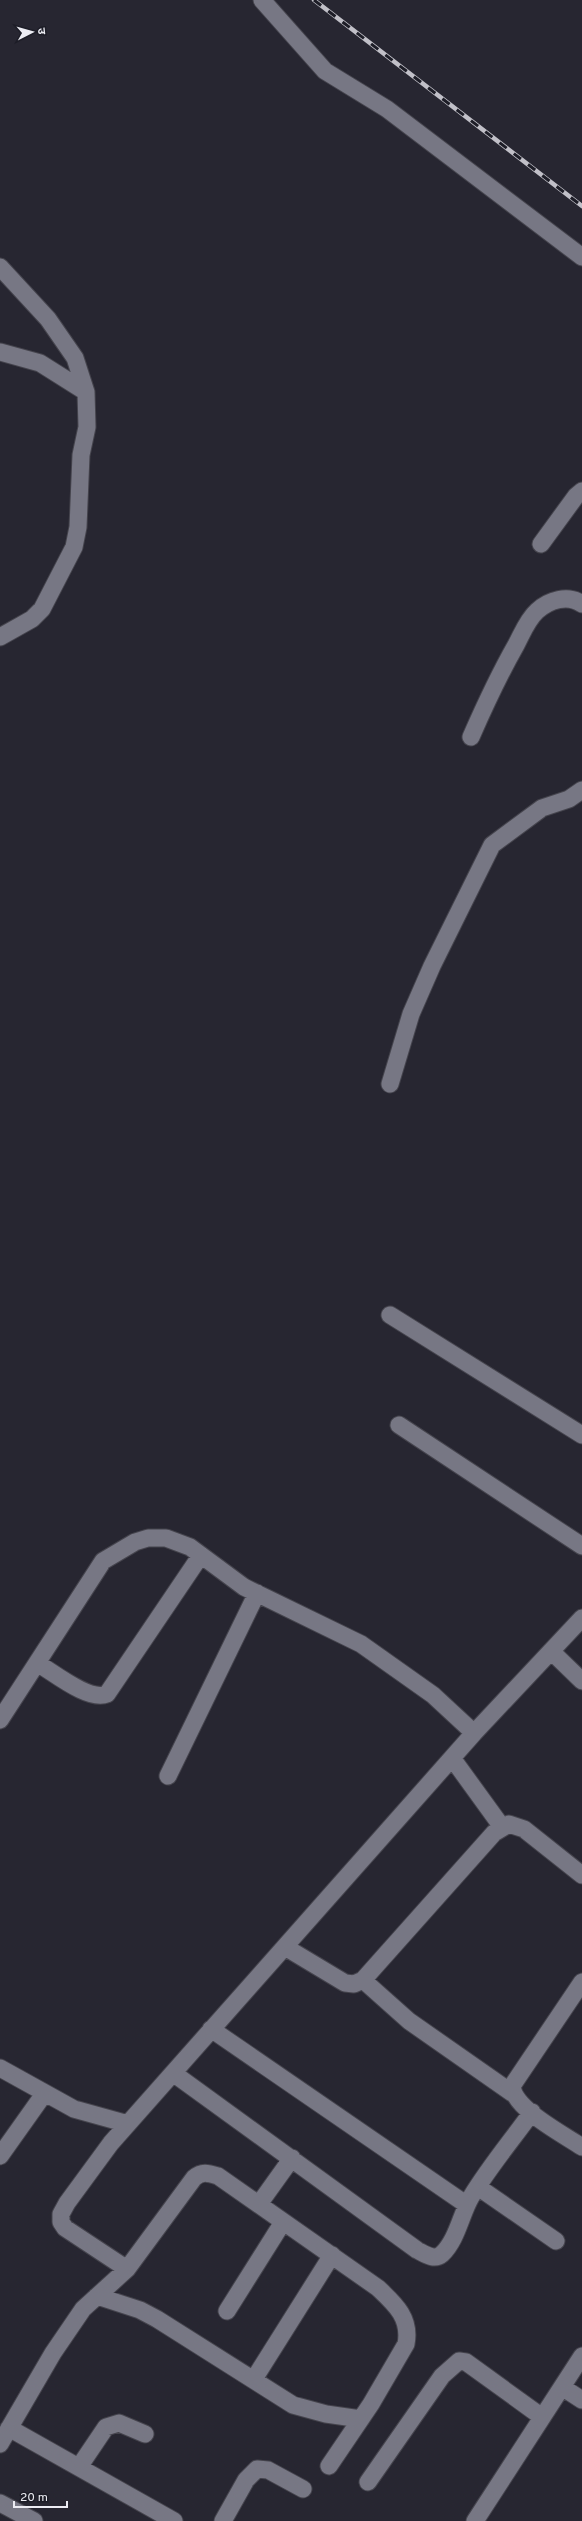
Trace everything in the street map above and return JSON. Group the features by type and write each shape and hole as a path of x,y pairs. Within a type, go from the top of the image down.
{"street":[{"path":"262,0 325,71 387,109 582,257"},
{"path":"0,267 38,308 65,342 75,358 86,392 87,427 81,455 78,527 74,547 42,609 32,619 0,637"},
{"path":"0,352 40,363 86,392"},
{"path":"541,544 576,496 582,491"},
{"path":"471,737 495,681 529,621 538,611 561,599 570,598 582,604"},
{"path":"390,1084 411,1014 432,966 492,845 542,808 568,799 582,790"},
{"path":"390,1315 582,1435"},
{"path":"399,1425 582,1546"},
{"path":"0,1720 94,1573 108,1558 135,1542 148,1538 174,1539 201,1555 244,1587 361,1644 433,1695 474,1733"},
{"path":"37,1662 79,1689 94,1695 102,1696 107,1694 129,1665 201,1555"},
{"path":"168,1776 257,1593"},
{"path":"127,2269 71,2233 61,2222 61,2214 67,2203 128,2124 211,2029 474,1733 582,1618"},
{"path":"551,1651 582,1681"},
{"path":"452,1758 502,1827"},
{"path":"285,1947 345,1982 354,1984 363,1980 502,1827 509,1824 524,1829 582,1875"},
{"path":"363,1980 409,2021 512,2093 517,2100 532,2112 582,2147"},
{"path":"512,2093 512,2086 516,2077 582,1982"},
{"path":"211,2029 467,2205"},
{"path":"0,2068 44,2094 74,2109 128,2124"},
{"path":"173,2073 427,2256 435,2257 442,2254 450,2242 467,2205 478,2187 532,2112"},
{"path":"0,2156 44,2094"},
{"path":"259,2204 292,2158"},
{"path":"0,2444 54,2353 83,2309 127,2269 194,2178 200,2173 218,2176 378,2288 400,2308 408,2333 406,2344 361,2419 329,2466"},
{"path":"478,2187 556,2241"},
{"path":"227,2310 283,2222"},
{"path":"254,2379 332,2256"},
{"path":"97,2296 140,2310 157,2319 293,2405 306,2410 361,2419"},
{"path":"475,2521 582,2356"},
{"path":"368,2482 442,2376 459,2361 466,2362 542,2417"},
{"path":"562,2387 582,2400"},
{"path":"79,2467 106,2427 119,2423 145,2434"},
{"path":"9,2428 174,2521"},
{"path":"223,2521 246,2480 257,2469 268,2470 303,2489"},
{"path":"0,2503 34,2521"}],"railway":[{"path":"314,0 582,206"}]}
